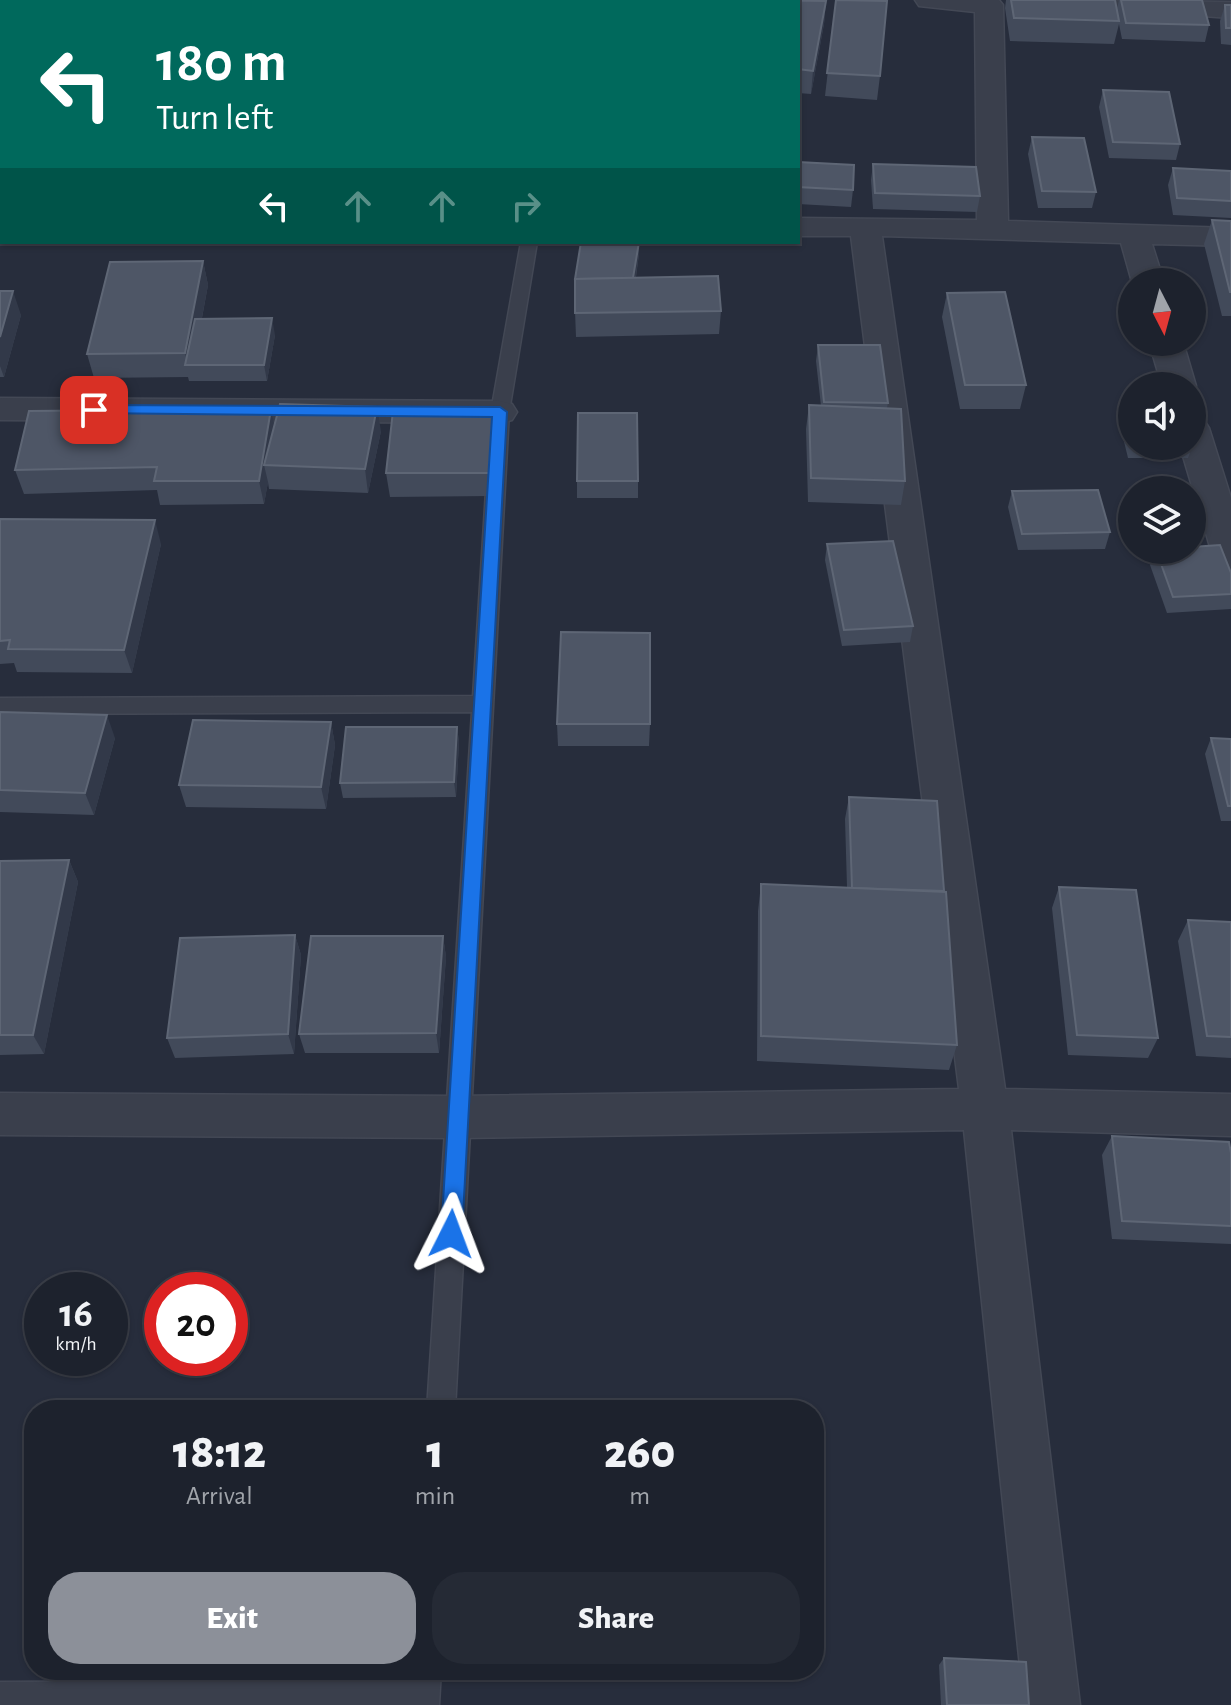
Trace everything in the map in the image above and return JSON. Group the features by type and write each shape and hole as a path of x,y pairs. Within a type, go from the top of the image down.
{"street":[{"path":"929,0 989,3 993,230"},
{"path":"1086,0 1231,10"},
{"path":"865,226 985,1109 1052,1705"},
{"path":"800,227 865,226 1231,237"},
{"path":"1134,235 1144,268"},
{"path":"0,409 500,412"},
{"path":"1202,460 1231,557"},
{"path":"0,1114 458,1117 985,1109 1231,1115"}],"lane":[{"path":"442,1400 500,412 529,244"},
{"path":"0,706 482,704"},
{"path":"0,1697 425,1690"}],"building":[{"path":"836,0 887,1 880,76 827,73"},
{"path":"1011,0 1115,0 1119,21 1014,18"},
{"path":"1121,0 1202,0 1209,25 1126,23"},
{"path":"800,1 826,1 813,71 800,69"},
{"path":"1225,5 1231,5 1231,28 1226,28"},
{"path":"1103,90 1169,92 1180,144 1113,142"},
{"path":"1032,137 1084,138 1096,192 1042,191"},
{"path":"800,162 854,165 853,190 800,187"},
{"path":"873,164 976,167 980,196 875,193"},
{"path":"1173,168 1231,171 1231,201 1177,198"},
{"path":"1212,220 1231,221 1231,292 1230,292"},
{"path":"581,244 639,244 633,278 575,279"},
{"path":"203,261 185,353 87,354 110,262"},
{"path":"718,276 721,311 575,313 575,279"},
{"path":"0,291 13,291 0,337"},
{"path":"1005,292 1026,385 965,385 947,293"},
{"path":"272,318 264,365 185,365 195,319"},
{"path":"818,345 880,345 888,403 824,402"},
{"path":"280,404 377,407 365,469 264,465"},
{"path":"809,405 901,409 905,481 811,478"},
{"path":"271,409 259,481 154,481 157,467 15,470 29,411"},
{"path":"493,410 489,473 386,473 393,411"},
{"path":"578,413 637,413 638,481 577,481"},
{"path":"1098,490 1110,532 1022,534 1012,491"},
{"path":"0,519 155,520 124,650 8,649 10,640 0,641"},
{"path":"893,541 913,626 844,630 827,544"},
{"path":"1220,545 1231,573 1231,594 1173,597 1161,564 1206,564 1206,546"},
{"path":"561,632 650,633 650,724 557,724"},
{"path":"0,712 107,715 85,793 0,790"},
{"path":"193,720 331,722 321,787 179,785"},
{"path":"346,727 457,727 454,782 340,783"},
{"path":"1211,738 1231,739 1231,806 1228,806"},
{"path":"849,797 937,801 944,891 852,888"},
{"path":"69,860 33,1035 0,1035 0,861"},
{"path":"761,884 946,892 957,1045 761,1036"},
{"path":"1059,887 1136,890 1158,1038 1077,1035"},
{"path":"1188,920 1231,922 1231,1037 1207,1036"},
{"path":"295,935 288,1034 167,1038 180,938"},
{"path":"311,936 443,936 436,1033 299,1034"},
{"path":"1112,1136 1229,1142 1231,1226 1122,1221"},
{"path":"944,1658 1026,1662 1029,1705 947,1705"}],"route":[{"path":"94,410 500,412 451,1234"}]}
